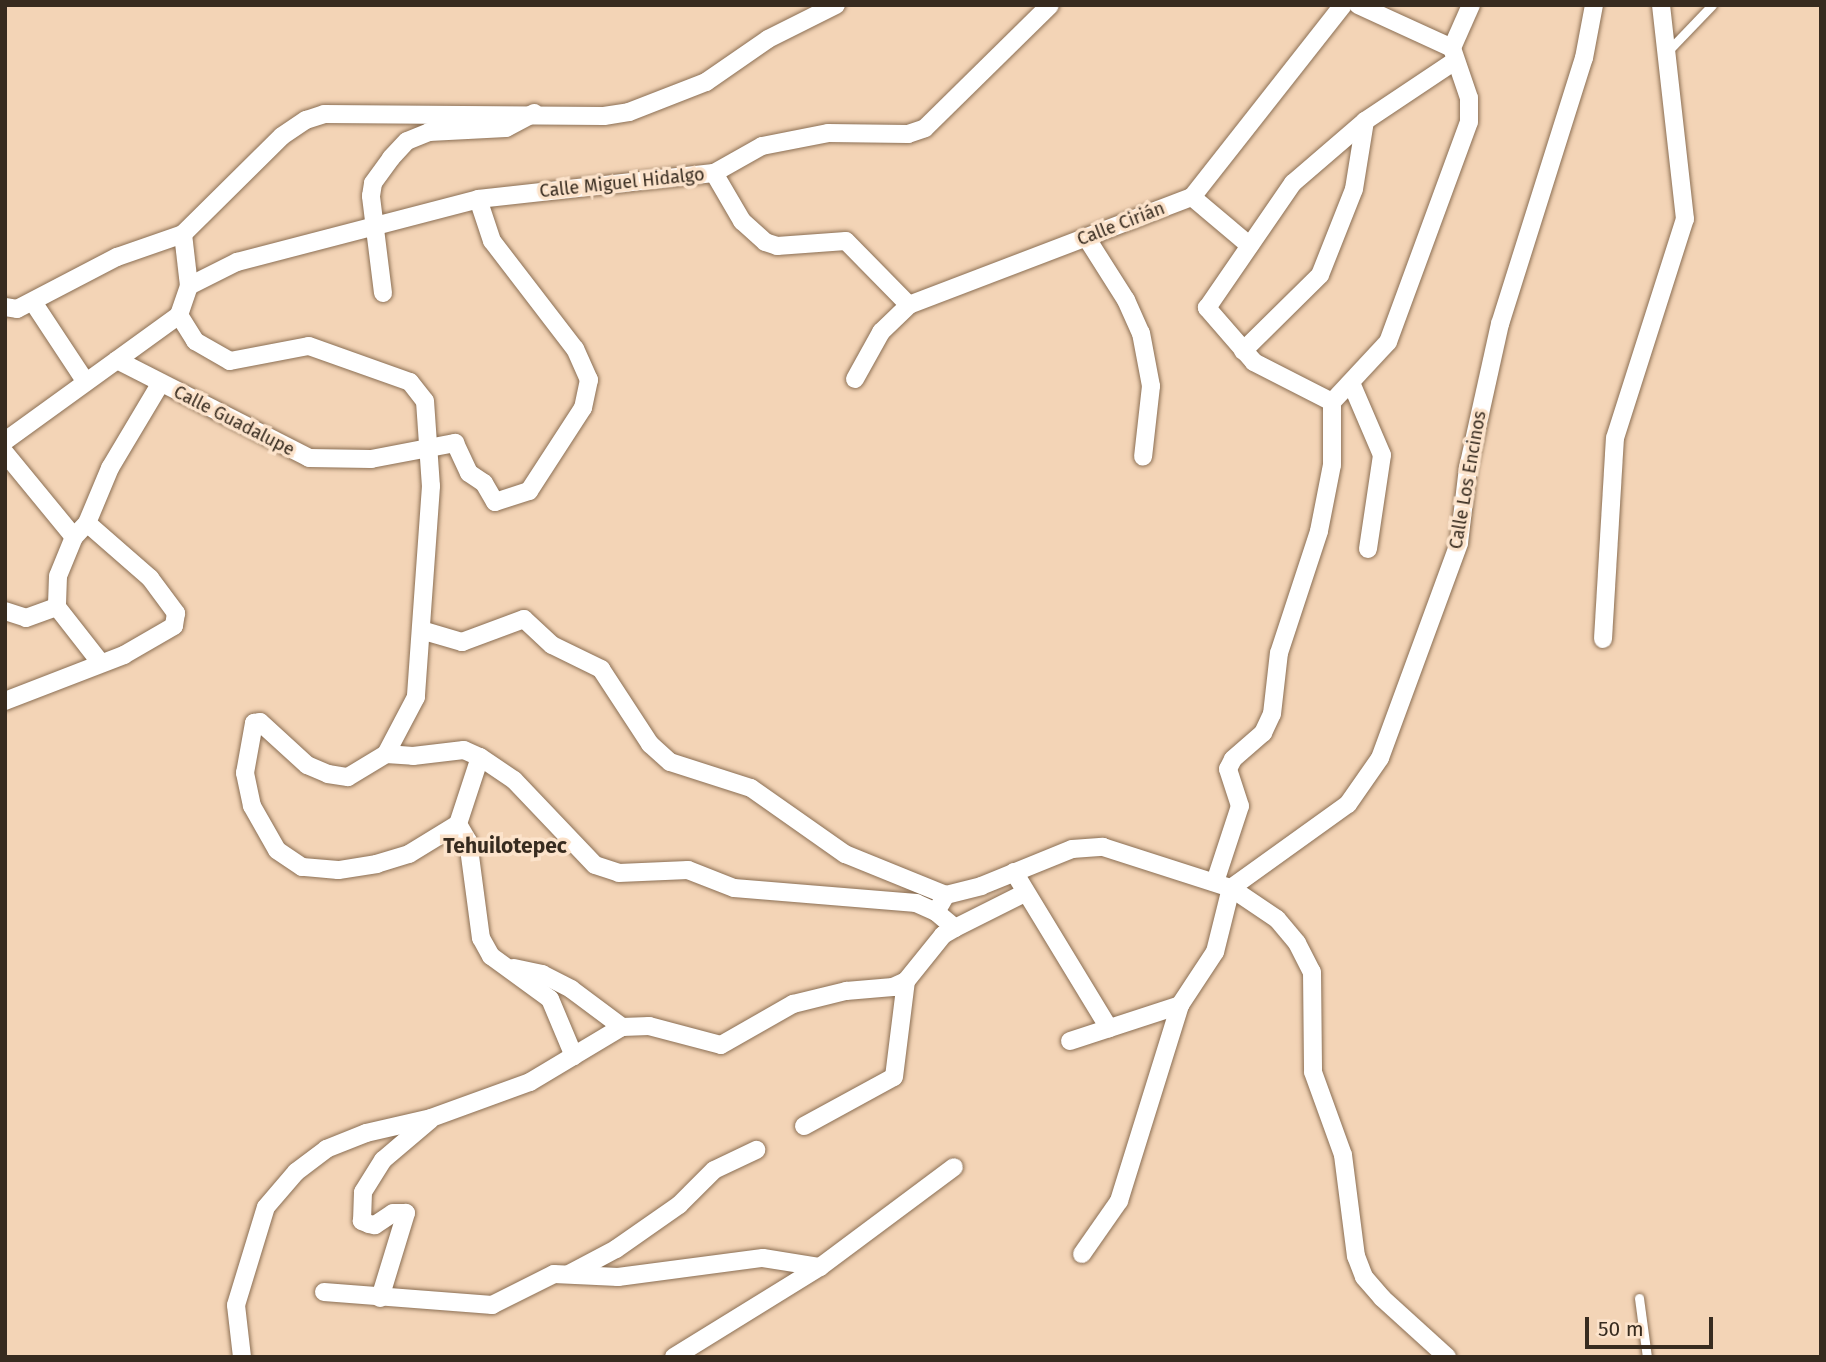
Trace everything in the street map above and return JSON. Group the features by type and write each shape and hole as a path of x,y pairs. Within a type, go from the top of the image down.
{"street":[{"path":"5,307 17,309 117,257 183,234 282,136 306,120 324,114 534,113 604,116 678,96 706,82 768,39 836,5"},
{"name":"Calle Miguel Hidalgo","path":"190,286 237,262 478,199 715,173 762,146 828,133 908,134 925,128 1050,5"},
{"path":"1249,244 1192,197 1343,5"},
{"path":"1082,1254 1119,1202 1180,1005 1215,952 1223,885 1240,806 1228,769 1233,759 1263,733 1272,714 1279,653 1319,531 1332,465 1332,402 1352,385 1388,342 1469,122 1469,98 1454,54 1358,5"},
{"path":"1332,402 1269,372 1243,351 1207,308 1293,183 1364,121 1454,54 1471,5"},
{"name":"Calle Los Encinos","path":"1223,885 1348,804 1380,758 1459,543 1468,468 1500,324 1584,58 1594,5"},
{"path":"1603,639 1615,438 1685,219 1661,5"},
{"path":"383,293 374,227 373,183 407,141 429,132 506,128 534,113"},
{"path":"1243,351 1320,275 1354,189 1364,121"},
{"path":"715,173 742,221 765,242 777,246 846,241 909,305"},
{"name":"Calle Cirián","path":"855,379 881,332 909,305 1192,197"},
{"name":"Calle Guadalupe","path":"117,360 309,458 372,460 459,445 469,473 484,483 495,502 529,491 583,408 589,380 575,349 492,241 478,199"},
{"path":"5,441 85,380 178,315 190,286 183,234"},
{"path":"1086,237 1126,300 1141,333 1151,386 1143,457"},
{"path":"33,302 85,380"},
{"path":"178,315 195,341 230,361 309,346 410,382 425,401 431,451 416,696 386,754 348,777 328,774 289,752 257,721 245,773 252,806 277,850 302,867 338,870 377,864 410,854 457,824 480,757"},
{"path":"100,662 57,607 58,576 74,537 87,523 110,468 160,384"},
{"path":"1352,385 1382,455 1368,549"},
{"path":"5,453 74,537"},
{"path":"5,701 100,662 124,655 174,626 176,614 150,578 87,523"},
{"path":"5,611 26,618 57,607"},
{"path":"421,630 462,642 524,619 552,645 601,669 650,744 670,762 751,788 845,854 946,895 1072,849 1103,847 1180,875 1223,885 1277,919 1312,972 1313,1072 1343,1155 1356,1256 1364,1277 1447,1357"},
{"path":"386,754 413,756 464,750 480,757 514,780 595,865 619,873 688,870 734,888 916,903 936,912 956,928"},
{"path":"457,824 468,841 481,938 492,956 550,999 575,1056"},
{"path":"1014,872 1109,1028"},
{"path":"804,1126 894,1077 906,981 943,935 1025,893"},
{"path":"936,912 946,895"},
{"path":"507,966 542,974 571,989 622,1027"},
{"path":"242,1357 236,1305 267,1207 296,1172 326,1149 366,1133 431,1118 530,1082 622,1027 649,1026 721,1045 793,1004 906,981"},
{"path":"1070,1041 1180,1005"},
{"path":"380,1298 406,1213 393,1213 375,1225 362,1221 363,1192 383,1160 431,1118"},
{"path":"569,1274 616,1249 678,1205 714,1170 756,1150"},
{"path":"674,1357 820,1267 954,1167"},
{"path":"324,1292 492,1305 540,1278 569,1274 655,1274 763,1258 820,1267"}],"lane":[{"path":"1665,54 1712,5"},
{"path":"1639,1298 1647,1357"}],"district":[{"name":"Tehuilotepec","path":"505,846"}]}
